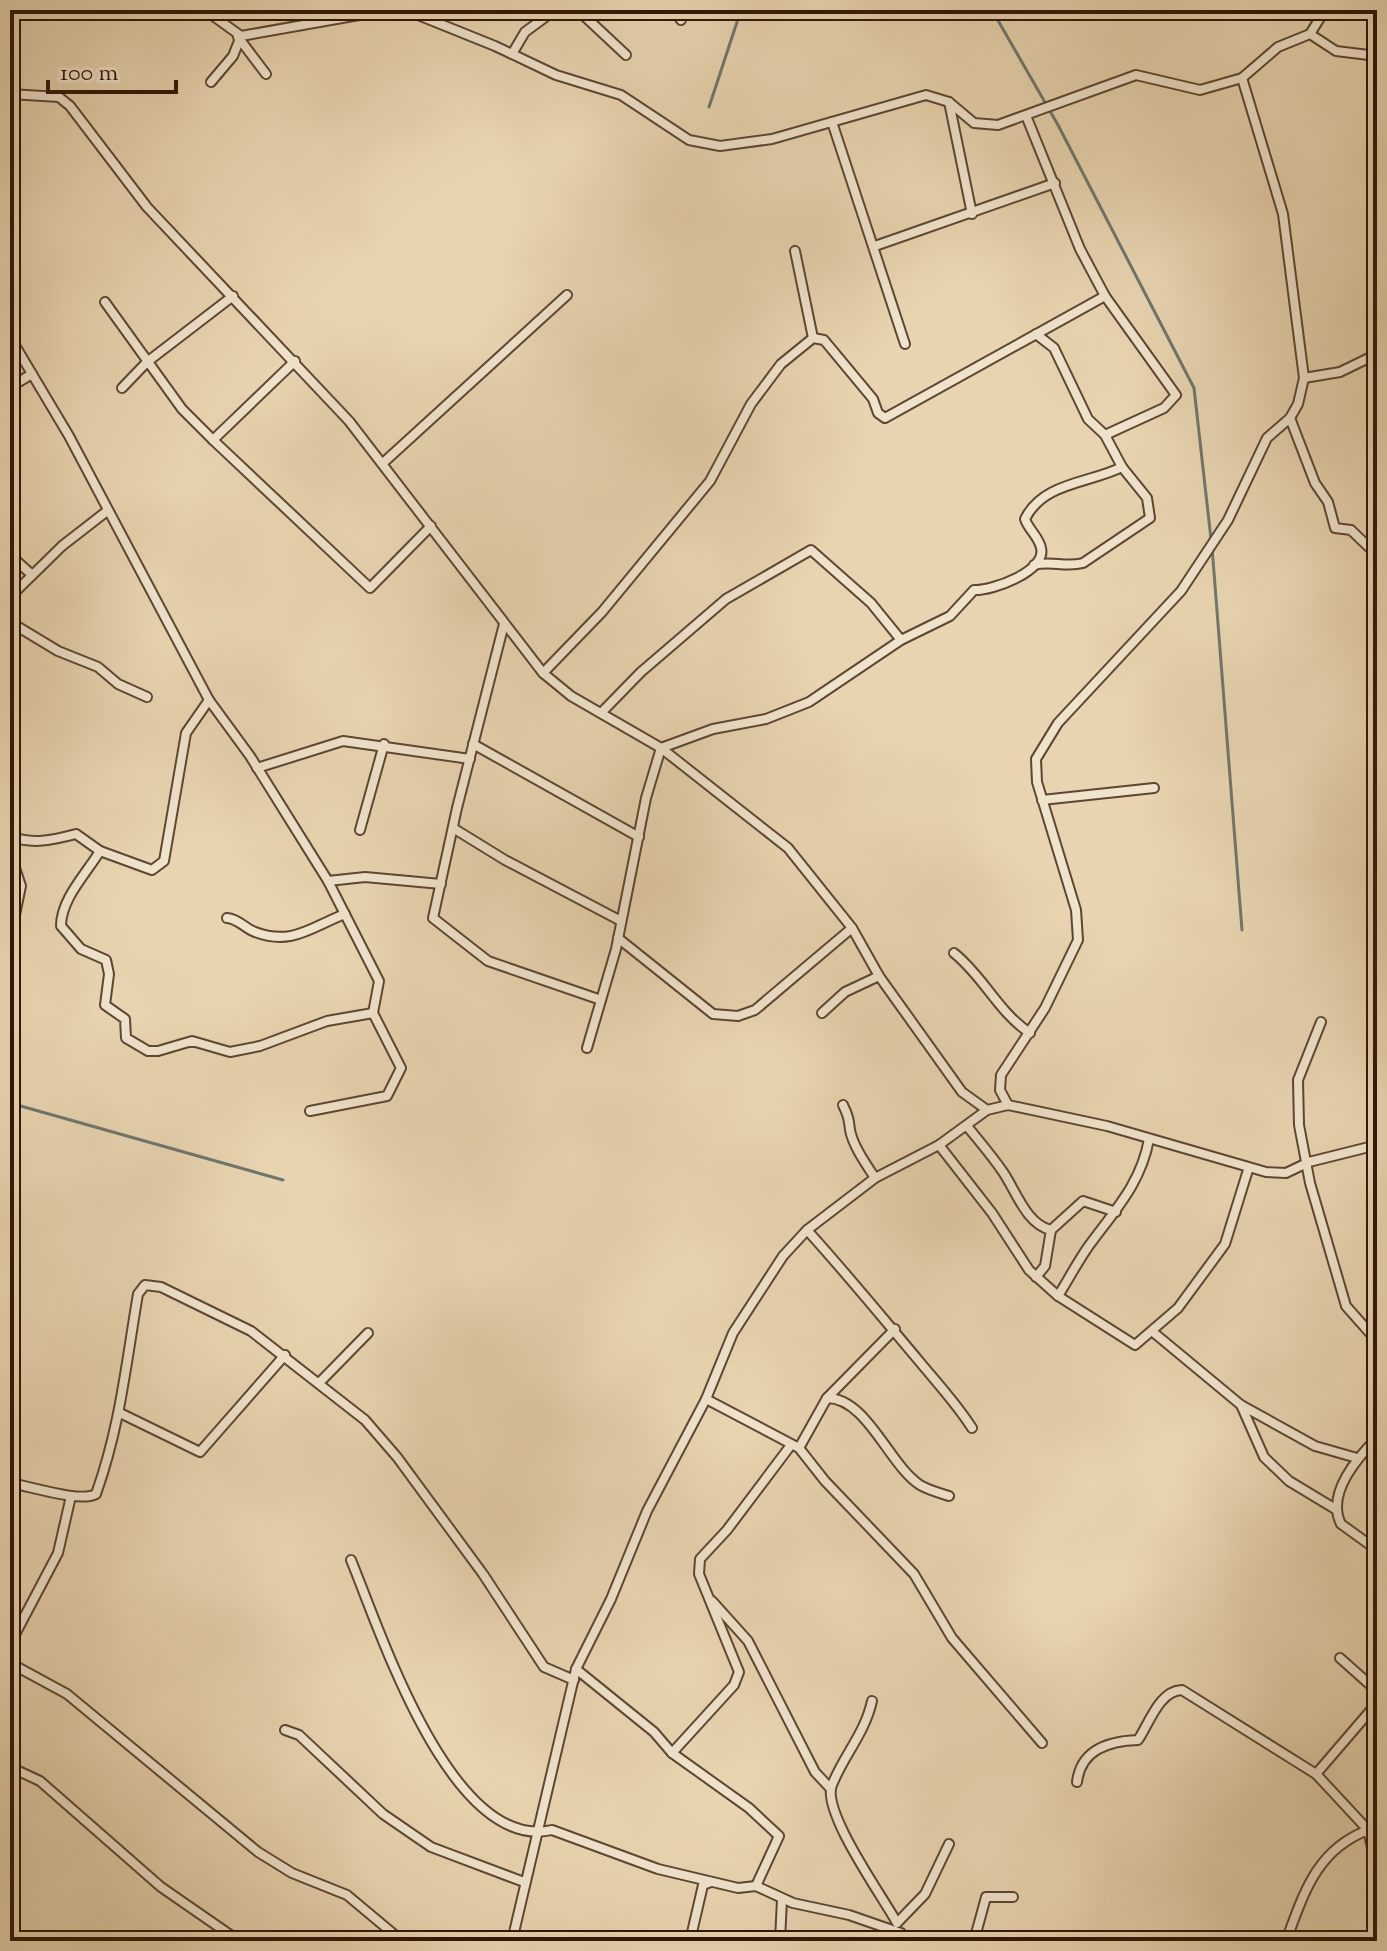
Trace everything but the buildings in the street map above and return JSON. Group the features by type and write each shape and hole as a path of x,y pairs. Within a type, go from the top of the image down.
{"street":[{"path":"10,20 24,10"},
{"path":"205,10 238,38 266,74"},
{"path":"512,54 525,32 555,10"},
{"path":"578,10 626,55"},
{"path":"674,10 681,20"},
{"path":"238,38 352,13 413,13 556,75 621,95 643,106 682,136 702,144 720,146 772,139 926,95 949,102 974,123 984,126 1027,118 1054,104 1136,75 1200,90 1242,78 1278,47 1310,34 1325,10"},
{"path":"1310,34 1336,51 1377,56"},
{"path":"211,82 233,56 238,38"},
{"path":"1008,1105 1000,1090 1001,1075 1030,1033 1078,940 1076,910 1042,800 1036,759 1047,735 1181,591 1228,520 1267,438 1290,418 1304,378 1283,214 1242,78"},
{"path":"10,94 59,97 70,106 147,207 295,361 383,463 543,673 571,696 661,748 788,848 852,928 879,976 962,1092 987,1110"},
{"path":"949,102 972,214"},
{"path":"1027,118 1080,249 1105,296 1144,345 1176,395 1164,408 1105,435"},
{"path":"832,122 905,344"},
{"path":"875,246 1055,183"},
{"path":"795,251 813,338"},
{"path":"383,463 567,295"},
{"path":"122,388 147,362 233,296"},
{"path":"543,673 602,612 710,481 751,404 781,364 813,338 819,338 830,346 873,399 878,413 885,418 1105,296"},
{"path":"105,302 182,409 370,588 431,526"},
{"path":"1031,566 1046,561 1070,567 1083,563 1150,518 1147,498 1122,467 1105,435 1088,419 1054,348 1036,334"},
{"path":"10,337 209,700 257,768 328,881 379,981 373,1013 401,1068 387,1096 310,1111"},
{"path":"1304,378 1340,372 1377,354"},
{"path":"213,440 295,361"},
{"path":"10,387 32,374"},
{"path":"1290,418 1315,483 1328,502 1335,528 1351,530 1377,555"},
{"path":"661,748 713,729 766,719 809,702 901,640 950,616 974,590 997,587 1020,577 1042,548 1025,519 1033,506 1082,478 1104,477 1122,467"},
{"path":"10,597 31,574 107,511"},
{"path":"601,713 641,672 726,599 811,550 871,603 901,640"},
{"path":"10,555 31,574"},
{"path":"10,622 58,651 98,667 118,684 147,697"},
{"path":"504,624 433,918 488,961 601,1000"},
{"path":"10,836 23,841 38,841 76,834 100,851 152,870 164,861 186,733 209,700"},
{"path":"257,768 343,741 384,744 470,759"},
{"path":"360,830 384,744"},
{"path":"473,744 639,837"},
{"path":"587,1048 618,938 661,748"},
{"path":"1042,800 1154,788"},
{"path":"453,828 505,860 621,921"},
{"path":"100,851 61,912 61,926 81,949 106,960 109,974 105,1005 125,1019 126,1038 138,1048 158,1051 192,1041 230,1052 260,1046 327,1021 373,1013"},
{"path":"10,853 21,886 15,915"},
{"path":"328,881 365,877 441,884"},
{"path":"227,918 236,919 256,932 290,939 345,914"},
{"path":"618,938 713,1014 724,1017 755,1010 852,928"},
{"path":"954,953 984,980 1012,1021 1030,1033"},
{"path":"822,1013 845,992 879,976"},
{"path":"1321,1022 1298,1080 1299,1125 1309,1162 1310,1183 1346,1306 1377,1341"},
{"path":"843,1105 857,1145 875,1178"},
{"path":"512,1941 576,1669 611,1599 647,1511 706,1399 733,1333 783,1256 807,1230 875,1178 939,1145 987,1110 1008,1105 1149,1139 1248,1170 1286,1173 1309,1162 1377,1145"},
{"path":"967,1126 1003,1172 1023,1207 1043,1228 1051,1230"},
{"path":"1058,1296 1144,1166 1149,1139"},
{"path":"939,1145 1036,1277 1058,1296 1135,1345 1153,1332 1197,1287 1225,1244 1248,1170"},
{"path":"1036,1277 1045,1266 1051,1230 1083,1201 1116,1212"},
{"path":"807,1230 895,1329 918,1361 954,1400 972,1428"},
{"path":"10,1483 71,1496 90,1498 96,1494 113,1449 138,1294 145,1285 161,1287 251,1331 365,1420 397,1457 483,1574 544,1667 574,1680"},
{"path":"672,1753 739,1677 735,1657 699,1574 700,1559 795,1446 827,1398 895,1329"},
{"path":"1153,1332 1241,1405 1315,1446 1357,1458"},
{"path":"319,1383 368,1333"},
{"path":"120,1413 200,1452 285,1355"},
{"path":"827,1398 845,1402 920,1485 949,1496"},
{"path":"706,1399 795,1446 914,1574 952,1638 1042,1743"},
{"path":"1241,1405 1264,1457 1289,1481 1337,1510"},
{"path":"1377,1438 1350,1467 1337,1510 1341,1524 1377,1550"},
{"path":"10,1644 58,1553 71,1496"},
{"path":"351,1560 406,1696 447,1769 507,1826 535,1834 552,1830 658,1869 738,1888 756,1886 782,1899 849,1915 904,1937 917,1937"},
{"path":"709,1599 734,1621 748,1641 815,1772 830,1788 833,1806 849,1841 904,1937"},
{"path":"1340,1658 1377,1691"},
{"path":"10,1663 67,1694 258,1852 292,1873 347,1895 402,1941"},
{"path":"576,1669 654,1732 672,1753 749,1808 779,1836 756,1886"},
{"path":"1077,1782 1079,1766 1087,1754 1116,1742 1138,1740 1162,1698 1171,1690 1182,1690 1316,1774 1368,1830 1377,1870"},
{"path":"830,1788 868,1721 872,1701"},
{"path":"1316,1774 1377,1703"},
{"path":"285,1730 299,1735 383,1814 431,1847 524,1882"},
{"path":"10,1767 40,1781 161,1887 239,1941"},
{"path":"1286,1941 1322,1859 1342,1843 1368,1830 1377,1818"},
{"path":"897,1923 925,1894 949,1844"},
{"path":"690,1941 703,1885 711,1881"},
{"path":"974,1941 986,1897 1013,1897"},
{"path":"780,1941 782,1899"}],"waterway":[{"path":"709,107 741,10"},
{"path":"992,10 1058,125 1194,388 1211,539"},
{"path":"1212,547 1242,930"},
{"path":"10,1103 283,1180"}]}
